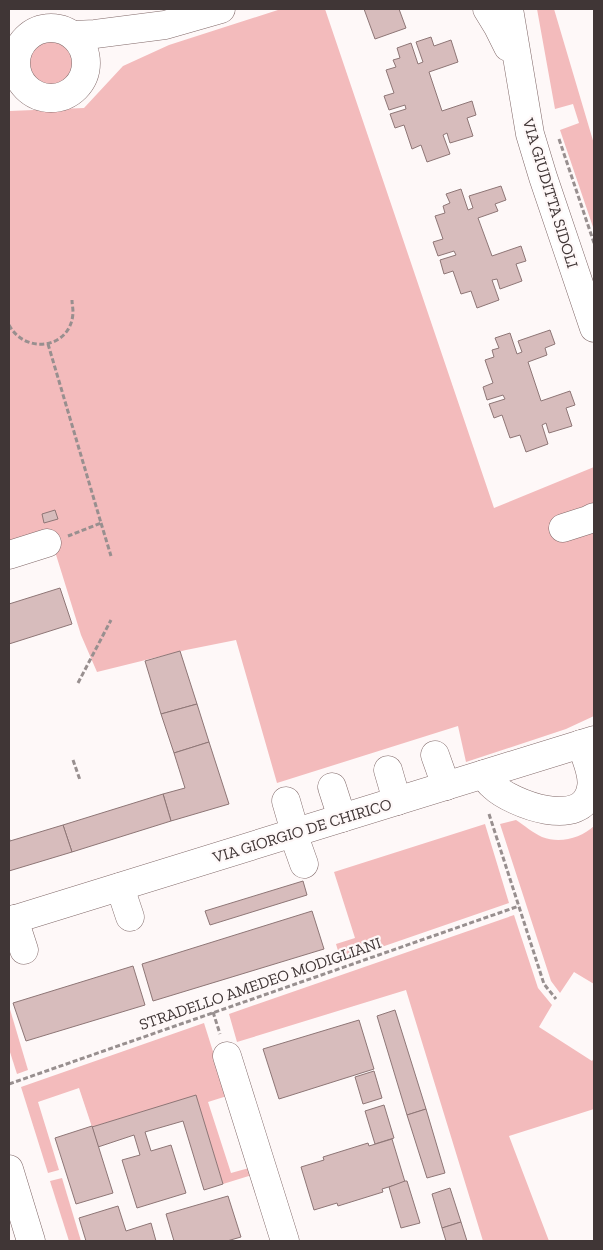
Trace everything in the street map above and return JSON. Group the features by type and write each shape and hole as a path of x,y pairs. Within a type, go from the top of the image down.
{"street":[{"path":"86,68 108,51 165,25 221,9"},
{"name":"VIA GIUDITTA SIDOLI","path":"487,9 513,58 522,86"},
{"name":"VIA GIUDITTA SIDOLI","path":"509,9 530,134 594,328"},
{"path":"36,95 21,82 11,55 32,32 55,24 95,34 165,25"},
{"path":"9,95 36,95 46,98 57,98 68,94 83,79 86,68 84,50 79,42 55,24"},
{"path":"9,555 47,543"},
{"path":"484,774 496,789 522,803 551,812 572,809 586,800 591,789 588,742"},
{"name":"VIA GIORGIO DE CHIRICO","path":"11,920 588,742"},
{"path":"435,755 446,786"},
{"path":"388,770 397,801"},
{"path":"332,787 342,818"},
{"path":"286,801 304,864"},
{"path":"120,886 130,918"},
{"path":"11,920 24,950"},
{"path":"227,1056 285,1241"},
{"path":"9,1169 31,1241"}],"path":[{"path":"558,136 594,243"},
{"path":"9,325 17,336 26,342 37,345 48,344 58,340 72,322 74,312 72,300"},
{"path":"48,344 111,556"},
{"path":"47,543 101,523"},
{"path":"78,683 111,620"},
{"path":"73,760 80,780"},
{"path":"487,806 544,984 556,999"},
{"name":"STRADELLO AMEDEO MODIGLIANI","path":"9,1084 519,906"}],"shaded area":[{"path":"281,9 325,9 494,508 594,467 594,716 566,729 466,762 458,726 277,783 236,640 97,672 81,635 48,529 9,542 9,111 84,108 123,66 169,45"},
{"path":"537,9 554,9 594,144 594,230 560,130 579,123 573,104 555,109"},
{"path":"50,36 60,38 68,44 74,52 76,62 74,72 68,80 60,86 50,88 40,86 32,80 26,72 24,62 26,52 32,44 40,38"},
{"path":"516,820 542,837 556,840 577,837 594,826 594,984 574,972 560,993 551,981 500,824"},
{"path":"485,824 509,903 341,961 336,944 355,938 334,872"},
{"path":"514,915 538,988 552,1005 539,1027 592,1061 594,1058 594,1109 509,1136 549,1241 483,1241 406,990 237,1042 229,1014"},
{"path":"9,1006 28,1070 17,1074 9,1049"},
{"path":"204,1023 227,1096 208,1102 231,1173 249,1168 252,1175 223,1184 196,1096 92,1127 79,1088 38,1102 59,1170 48,1173 21,1087"},
{"path":"62,1178 81,1241 69,1241 50,1181"}],"building":[{"path":"364,9 399,9 406,28 375,39"},
{"path":"431,37 434,46 451,40 458,62 429,72 442,111 472,101 476,115 467,118 473,136 450,143 447,133 443,135 450,154 427,162 421,145 412,149 404,125 395,128 390,114 406,109 405,105 389,110 384,96 394,93 386,70 396,67 393,60 400,58 397,48 411,43 418,64 423,62 416,42"},
{"path":"501,186 506,200 495,204 498,211 478,218 492,256 521,246 526,261 516,264 522,281 500,289 497,279 492,280 499,300 477,308 471,291 461,294 453,271 444,274 440,260 456,255 454,251 438,256 433,242 443,239 435,216 445,213 443,206 450,203 446,194 461,189 468,210 473,208 469,196"},
{"path":"550,330 555,344 545,348 547,355 528,362 541,401 570,391 575,405 566,408 572,426 549,433 546,423 542,425 548,444 526,452 520,435 510,438 502,415 494,418 489,404 505,399 503,395 487,400 483,387 493,383 485,360 494,357 492,350 499,348 495,338 510,333 517,354 522,352 518,341"},
{"path":"55,510 58,519 44,523 42,514"},
{"path":"60,588 72,624 9,644 9,604"},
{"path":"180,651 197,704 161,714 145,661"},
{"path":"197,704 209,742 174,753 161,714"},
{"path":"209,742 229,804 171,821 163,794 185,788 174,753"},
{"path":"163,794 171,821 72,852 63,825"},
{"path":"63,825 72,852 9,871 9,836 10,841"},
{"path":"303,881 307,895 210,925 205,911"},
{"path":"312,911 324,949 153,1001 142,964"},
{"path":"133,966 145,1005 26,1041 13,1003"},
{"path":"395,1010 426,1109 407,1115 377,1016"},
{"path":"359,1020 374,1069 279,1099 263,1049"},
{"path":"374,1071 382,1098 363,1104 355,1077"},
{"path":"196,1095 223,1184 204,1190 183,1121 145,1132 151,1151 171,1145 186,1193 137,1208 122,1160 140,1155 134,1135 98,1147 92,1127"},
{"path":"384,1105 394,1138 375,1144 365,1111"},
{"path":"426,1109 445,1173 427,1178 407,1115"},
{"path":"92,1126 113,1193 76,1204 55,1138"},
{"path":"392,1139 405,1182 382,1189 383,1192 338,1206 337,1203 314,1210 301,1167 324,1160 323,1157 368,1143 369,1146"},
{"path":"407,1181 420,1223 401,1228 389,1187"},
{"path":"450,1188 461,1222 442,1228 432,1194"},
{"path":"228,1196 241,1237 227,1241 174,1241 166,1214"},
{"path":"118,1206 126,1231 151,1223 156,1241 86,1241 79,1218"},
{"path":"461,1222 467,1241 446,1241 442,1228"}]}
